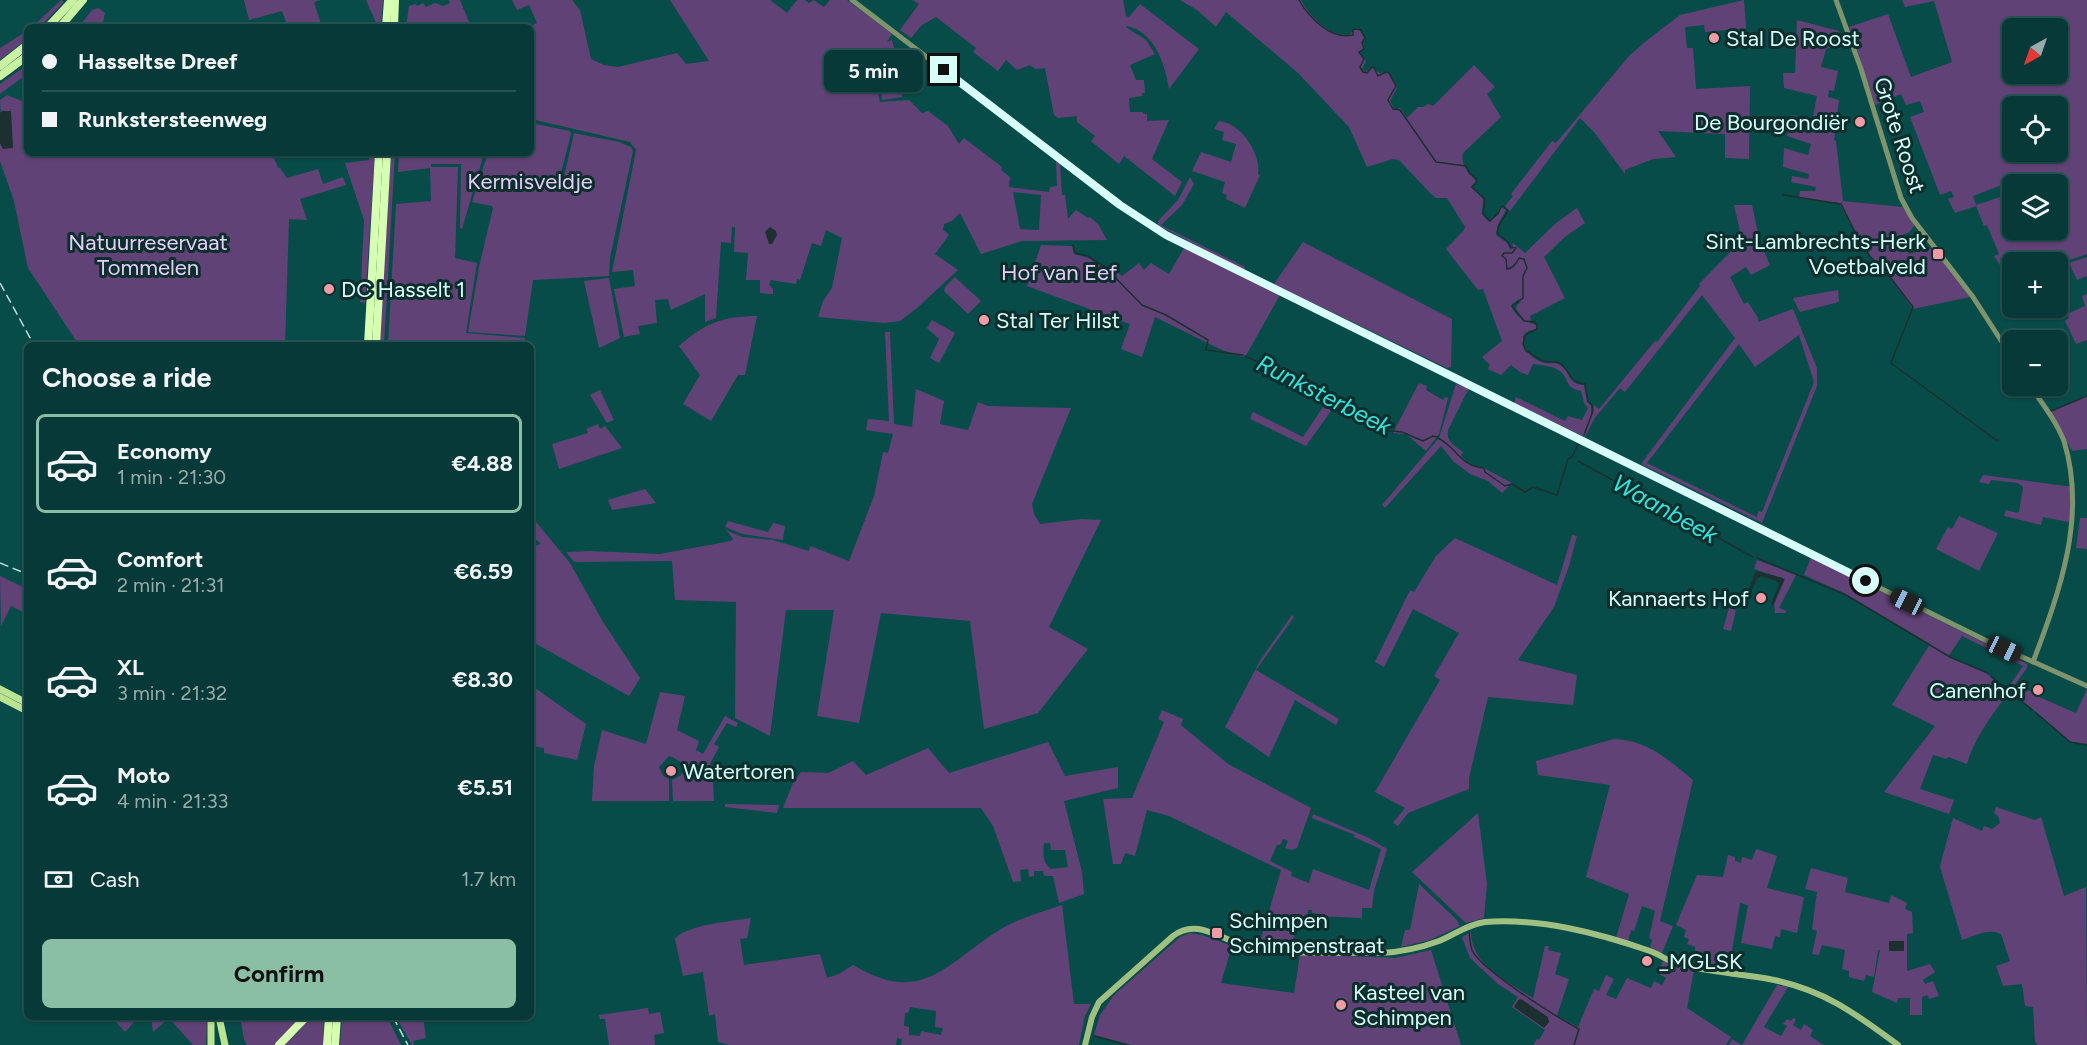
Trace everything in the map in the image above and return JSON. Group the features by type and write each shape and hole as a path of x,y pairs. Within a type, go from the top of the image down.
{"highway":[{"path":"51,24 73,0"},
{"path":"63,24 83,0"},
{"path":"386,24 388,0"},
{"path":"394,24 396,0"},
{"path":"0,66 24,47"},
{"path":"0,76 24,58"},
{"path":"368,342 379,156"},
{"path":"376,342 387,156"},
{"path":"279,1045 303,1020"},
{"path":"327,1045 328,1020"},
{"path":"335,1045 337,1020"}],"main road":[{"path":"0,689 24,701"},
{"path":"0,697 24,709"},
{"path":"1086,1045 1092,1017 1100,1002 1182,930 1200,928 1236,944 1256,948 1381,953 1397,952 1431,944 1477,923 1522,922 1547,924 1597,936 1652,952 1674,963 1801,987 1840,1004 1898,1045"},
{"path":"211,1020 211,1045"},
{"path":"220,1020 225,1045"}],"street":[{"path":"852,0 1120,205 1159,231 2033,662 2087,686"},
{"name":"Grote Roost","path":"1836,0 1861,69 1901,198 1912,218 1973,297 2002,342"},
{"path":"2033,662 2070,554 2078,500 2073,468 2063,438 2036,396"}],"green space":[{"path":"61,0 64,2 43,24 35,24"},
{"path":"244,0 321,0 314,2 321,24 287,24 282,11 249,20"},
{"path":"366,0 383,0 381,24 377,24"},
{"path":"449,0 460,0 470,24 406,24 409,6 423,3 426,7 435,3 443,6 450,3"},
{"path":"512,0 572,0 580,10 591,59 604,65 618,67 677,53 686,64 709,61 670,0 770,0 787,13 797,0 805,0 809,3 814,0 824,7 830,0 847,0 892,34 887,42 892,40 903,81 889,54 856,58 851,66 854,77 877,88 880,102 909,100 922,113 928,111 948,126 959,144 964,138 1002,167 1001,170 1010,177 1009,187 1049,192 1050,187 1057,186 1056,161 1060,165 1062,195 1065,195 1068,219 1076,210 1090,217 1098,224 1107,240 1022,241 981,254 960,213 952,221 944,224 943,230 949,235 935,254 958,270 900,321 885,323 818,317 823,301 832,288 842,238 826,230 821,246 812,243 800,280 797,279 796,284 771,280 769,285 773,289 773,294 760,293 760,280 746,280 748,253 734,252 735,227 732,227 731,243 721,242 716,318 705,322 705,294 671,310 668,299 655,300 657,323 638,326 640,334 624,337 614,289 635,286 633,270 612,272 636,150 630,142 534,120 534,24 537,23 529,5 517,10","holes":["1013,192 1041,195 1039,230 1020,229"]},
{"path":"913,0 1123,0 1126,16 1129,17 1140,4 1199,49 1169,89 1165,69 1151,41 1136,29 1126,26 1146,40 1155,54 1130,65 1136,80 1144,80 1145,93 1142,93 1142,96 1129,98 1130,112 1147,114 1147,121 1169,120 1152,159 1182,182 1175,196 1124,156 1119,164 1091,141 1095,136 1077,122 1077,116 1058,118 1054,115 1045,68 1035,69 1030,65 1017,70 1006,60 998,71 973,52 976,48 936,17 922,25 911,38 900,30 919,4"},
{"path":"1180,0 1301,0 1309,13 1327,29 1349,35 1356,28 1359,29 1365,39 1360,53 1366,61 1362,69 1366,72 1371,67 1380,73 1388,72 1397,88 1390,101 1395,110 1400,108 1407,118 1418,107 1428,104 1433,106 1474,65 1495,87 1487,94 1501,117 1463,153 1462,157 1466,168 1476,181 1471,187 1483,199 1482,214 1489,222 1499,214 1501,207 1506,210 1498,224 1496,235 1507,243 1511,251 1513,243 1525,253 1556,223 1577,208 1585,223 1566,236 1544,257 1565,298 1530,316 1529,322 1536,325 1536,329 1528,331 1523,336 1523,341 1532,357 1540,362 1560,365 1574,383 1584,385 1587,402 1591,406 1591,417 1594,405 1599,409 1655,341 1657,342 1700,286 1699,284 1742,240 1734,205 1752,205 1760,242 1770,265 1751,275 1746,267 1730,277 1744,304 1748,302 1758,322 1793,309 1817,368 1817,386 1762,523 1641,464 1735,338 1702,295 1625,392 1620,388 1594,419 1585,437 1514,403 1516,397 1565,421 1568,416 1582,420 1588,408 1581,391 1570,386 1564,375 1555,368 1533,364 1528,375 1511,365 1501,375 1488,369 1490,365 1482,357 1502,341 1483,289 1478,290 1446,249 1465,227 1447,198 1436,198 1399,160 1393,159 1367,167 1349,127 1298,73 1226,12 1216,27 1197,10","holes":["1519,299 1521,302 1516,309 1523,319 1511,305","1799,335 1814,382 1762,512 1758,511 1757,517 1647,463 1739,344 1755,367"]},
{"path":"1744,0 1747,41 1728,42 1727,30 1705,32 1704,25 1685,27 1687,48 1693,48 1696,89 1750,86 1749,159 1725,158 1725,134 1658,131 1676,157 1653,159 1625,170 1625,174 1594,132 1580,118 1510,211 1505,206 1513,196 1511,194 1552,141 1556,143 1629,56 1646,41 1680,15"},
{"path":"1902,0 2087,0 2087,254 2068,261 2068,252 2002,252 2002,268 1994,256 1999,254 1987,225 1984,226 1976,206 1955,213 1948,199 1954,197 1951,191 1940,195 1910,117 1924,112 1920,101 1906,105 1901,94 1875,105 1849,27 1888,14 1911,77 1952,62 1934,1 1905,7"},
{"path":"98,8 105,13 103,24 81,24 92,10"},
{"path":"1797,20 1839,31 1838,37 1829,40 1832,47 1826,49 1821,67 1838,71 1834,91 1829,90 1828,97 1839,100 1834,140 1836,141 1843,201 1903,207 1915,225 1909,232 1894,239 1896,244 1902,245 1904,252 1909,254 1933,248 1970,297 1913,309 1879,262 1875,263 1839,203 1799,198 1800,191 1815,191 1816,187 1791,182 1792,176 1808,179 1809,174 1783,167 1784,148 1808,155 1811,144 1787,136 1793,115 1812,122 1817,96 1784,88 1783,73 1795,73"},
{"path":"24,33 24,41 0,60 0,48"},
{"path":"24,67 24,76 0,94 0,84"},
{"path":"901,86 902,97 882,100 881,89"},
{"name":"Natuurreservaat Tommelen","path":"7,95 24,102 24,156 273,156 278,168 287,178 318,169 323,184 343,177 346,185 300,199 307,220 289,219 285,342 77,342 28,268 14,201 0,161 0,143 3,149 0,100"},
{"path":"1219,121 1238,130 1255,154 1260,175 1245,208 1226,199 1227,195 1222,193 1225,182 1192,171 1201,152 1231,162 1236,144 1222,140 1224,132 1214,129"},
{"name":"Kermisveldje","path":"534,124 570,131 571,134 556,192 561,190 574,133 619,142 631,147 633,151 610,258 609,276 533,280 525,336 468,332 479,267 493,208 472,202 487,156 534,156"},
{"path":"370,156 375,156 365,303 360,302 364,220 345,163 369,160"},
{"path":"391,156 395,156 384,342 379,342"},
{"path":"399,156 483,156 462,229 460,228 461,164 431,164 431,167 458,167 455,258 477,263 466,333 525,338 524,342 388,342 396,204 431,201 430,168 398,172"},
{"path":"1190,177 1194,184 1182,205 1161,225 1245,267 1244,270 1158,225 1158,221 1178,200"},
{"path":"1303,242 1452,319 1451,367 1447,368 1274,284"},
{"name":"Hof van Eef","path":"1041,245 1072,246 1074,254 1089,258 1106,270 1115,270 1122,276 1139,263 1144,270 1151,263 1169,274 1184,248 1280,295 1245,357 1222,350 1155,317 1142,357 1121,349 1130,324 1027,286"},
{"path":"2087,257 2087,276 2077,280 2069,263"},
{"path":"955,277 981,301 968,314 944,291"},
{"path":"609,278 620,338 599,348 584,281"},
{"path":"1838,290 1839,302 1800,312 1793,298"},
{"path":"2087,294 2087,340 2076,344 2065,321 2069,318 2068,314 2085,306 2082,296"},
{"path":"745,316 757,316 745,375 738,375 711,421 683,404 700,375 679,346 697,332 714,323"},
{"path":"932,320 955,333 939,363 930,358 939,339 927,328"},
{"path":"885,332 890,332 894,424 912,427 916,389 944,401 940,424 968,430 978,402 988,406 1071,408 1032,504 1034,514 1040,524 1082,519 1101,520 1049,627 1088,649 1038,713 984,729 970,621 881,613 859,723 817,716 834,610 786,610 770,736 735,718 736,602 675,600 672,561 574,562 566,552 660,554 731,541 733,539 726,530 742,537 773,540 809,551 810,546 849,561 874,496 883,452 888,453 893,434 866,430 868,419 889,421"},
{"path":"1419,383 1427,386 1426,390 1443,400 1445,397 1448,398 1439,434 1426,451 1406,434 1393,433"},
{"path":"1456,384 1469,388 1448,430 1449,440 1463,452 1461,456 1471,466 1482,467 1512,483 1502,493 1488,481 1470,474 1453,461 1441,446 1385,508 1382,505 1439,438"},
{"path":"600,390 614,420 607,423 590,395"},
{"path":"2087,396 2087,449 2072,451 2051,412"},
{"path":"1331,401 1335,405 1306,446 1250,419 1253,412 1303,437 1325,404 1329,405"},
{"path":"598,424 600,429 605,426 622,448 559,469 552,444 588,433 586,429"},
{"path":"1983,475 2073,487 2073,523 2043,517 2041,525 2004,516 2006,510 2019,512 2023,487 2018,483 1991,480 1989,484 1979,482"},
{"path":"645,489 656,503 612,510 608,500"},
{"path":"1959,516 1998,533 1979,571 1936,549 1948,527 1952,529"},
{"path":"2080,518 2087,518 2087,549 2076,548"},
{"path":"534,520 570,563 603,622 640,678 629,696 534,643 534,558 537,556 534,555 534,546 541,544 537,540 534,541"},
{"path":"728,521 768,532 773,523 785,526 783,540 742,534 725,527"},
{"path":"1572,535 1577,536 1554,607 1518,660 1577,675 1573,705 1488,697 1469,778 1469,789 1408,813 1398,826 1393,823 1405,808 1375,792 1440,680 1434,676 1459,633 1413,609 1384,667 1375,662 1410,590 1414,592 1436,556 1455,538 1557,585"},
{"path":"1811,557 2027,664 2027,668 1985,726 1967,764 1948,757 1947,759 1933,755 1920,789 1954,800 1949,814 1884,792 1935,726 1892,705 1930,644 1844,593 1804,575","holes":["1962,636 2023,666 2006,691 1986,673 1948,657"]},
{"path":"1757,560 1796,575 1779,608 1786,613 1775,613 1774,604 1785,579 1754,569"},
{"path":"0,576 24,588 24,612 11,606 1,626"},
{"path":"1729,608 1736,610 1731,631 1723,629"},
{"path":"1292,615 1294,617 1256,670 1339,719 1336,725 1295,700 1269,757 1225,727 1261,659"},
{"path":"2021,685 2039,697 2076,713 2087,689 2087,744 2071,742 2015,694"},
{"path":"534,687 586,724 577,760 544,753 544,748 534,746"},
{"path":"660,692 685,696 677,730 699,741 696,750 703,754 725,716 738,723 736,727 727,723 714,744 719,747 710,764 717,768 718,781 713,782 714,801 673,801 672,780 681,775 684,770 679,761 669,756 659,767 663,776 669,779 669,801 592,801 594,766 602,730 646,744"},
{"path":"1162,710 1183,719 1181,725 1228,764 1311,808 1297,848 1292,850 1285,848 1288,841 1283,839 1280,845 1277,845 1270,861 1292,872 1291,876 1309,883 1313,869 1369,890 1381,849 1354,837 1355,835 1312,818 1313,814 1369,838 1387,849 1374,891 1372,908 1362,908 1362,918 1317,916 1316,913 1312,913 1312,910 1308,910 1307,919 1299,919 1291,947 1260,942 1281,870 1169,816 1147,810 1135,856 1125,853 1121,864 1113,864 1103,799 1132,798 1164,722 1158,719"},
{"path":"1614,739 1637,743 1657,752 1693,780 1660,921 1673,926 1662,953 1650,947 1652,940 1649,938 1655,911 1642,906 1634,931 1631,930 1628,941 1616,938 1629,894 1586,877 1610,785 1538,775 1536,761"},
{"path":"1048,742 1065,776 1118,767 1118,788 1064,801 1082,872 1084,894 1059,903 1053,876 1044,876 1043,871 1034,871 1034,876 1029,877 1028,869 1020,870 1021,881 1013,882 993,826 981,808 783,808 793,783 801,772 828,773 853,761 866,775 928,748 949,773","holes":["1044,843 1050,843 1051,850 1065,850 1068,867 1051,869 1046,864 1043,854"]},
{"path":"725,804 779,805 777,813 725,807"},
{"path":"1996,807 2035,820 2041,817 2064,896 2086,887 2087,1045 2038,1045 2035,1042 2033,1007 2025,1006 2022,984 2003,986 1996,966 2010,961 2001,934 1987,932 1962,940 1940,867 1941,862 1953,818 1982,831 1984,826 1992,829 2000,823 1998,816 1994,813"},
{"path":"1478,813 1487,884 1484,918 1466,923 1412,872"},
{"path":"1756,849 1777,856 1767,888 1804,897 1797,933 1781,929 1780,937 1775,936 1772,949 1741,943 1748,905 1740,903 1729,969 1696,962 1695,947 1687,944 1689,939 1684,937 1686,930 1676,925 1697,875 1723,877 1728,855 1735,857 1735,861 1741,863 1742,857 1752,860"},
{"path":"1811,868 1848,878 1845,892 1889,903 1891,895 1907,903 1905,909 1912,912 1913,933 1907,934 1907,971 1930,964 1935,972 1923,980 1925,984 1933,981 1939,996 1929,999 1927,995 1922,997 1922,1015 1910,1015 1910,998 1898,998 1897,1003 1872,992 1880,950 1878,950 1874,977 1866,975 1864,981 1849,977 1849,971 1842,969 1845,950 1822,945 1819,955 1812,954 1817,931 1812,929 1817,892 1805,889"},
{"path":"1419,884 1457,920 1460,926 1430,940 1401,947 1405,930 1410,930"},
{"path":"1062,905 1074,1004 1091,1004 1085,1016 1079,1045 901,1045 902,1039 897,1038 896,1045 730,1045 718,1042 715,1014 709,1016 703,972 683,976 675,939 680,934 699,927 751,918 747,938 740,939 744,965 820,954 827,978 853,965 877,977 898,982 916,981 933,976 1008,925","holes":["910,1007 936,1011 935,1027 943,1028 941,1035 921,1031 920,1036 909,1035 909,1027 904,1026 905,1013 908,1013"]},
{"path":"1471,932 1477,954 1484,963 1502,979 1533,998 1545,946 1549,946 1548,950 1561,953 1555,974 1569,979 1557,1016 1578,1027 1594,989 1599,991 1606,975 1614,979 1606,995 1616,999 1627,978 1651,988 1654,981 1662,985 1666,978 1657,973 1663,961 1673,966 1694,970 1687,1008 1731,1037 1726,1045 1533,1045 1545,1030 1512,1007 1518,997 1498,984 1470,958 1462,937"},
{"path":"1190,933 1232,946 1221,983 1294,993 1300,955 1395,958 1431,950 1461,1045 1132,1045 1094,1035 1100,1015 1114,995 1180,937"},
{"path":"1777,985 1788,987 1764,1027 1781,1036 1787,1026 1783,1024 1787,1019 1791,1021 1793,1018 1796,1019 1793,1025 1801,1030 1804,1024 1813,1030 1810,1036 1824,1045 1742,1045"},
{"path":"648,1008 649,1014 660,1012 664,1033 654,1035 655,1045 609,1045 605,1019 600,1019 599,1015"},
{"path":"132,1020 134,1022 125,1032 116,1022"},
{"path":"151,1020 167,1020 153,1032"},
{"path":"171,1020 207,1020 206,1045 193,1045"},
{"path":"241,1020 299,1020 275,1045 247,1045"},
{"path":"307,1020 324,1020 323,1045 284,1045"},
{"path":"342,1020 388,1020 401,1045 340,1045"},
{"path":"398,1020 423,1020 426,1038 413,1041 414,1045"},
{"path":"1732,1039 1742,1045 1729,1045"}],"water":[{"path":"11,111 13,148 3,149 0,143 0,113"},
{"path":"770,227 776,231 777,235 772,244 769,244 765,232"},
{"path":"1756,571 1784,580 1773,606 1771,604 1779,584 1761,576 1752,590 1749,589"},
{"path":"1889,941 1904,941 1904,951 1889,951"},
{"path":"1521,999 1548,1017 1549,1022 1544,1028 1514,1007"}],"waterway":[{"name":"Waanbeek","path":"1299,0 1309,14 1329,31 1345,36 1353,35 1353,30 1361,30 1365,38 1362,43 1364,49 1359,52 1364,59 1360,67 1363,72 1367,73 1374,67 1378,76 1389,73 1396,86 1388,100 1393,109 1400,110 1436,162 1466,166 1470,174 1476,178 1477,182 1472,187 1485,199 1483,214 1490,221 1501,207 1503,206 1508,211 1497,233 1508,242 1510,247 1516,248 1512,253 1504,253 1502,256 1506,259 1507,269 1511,268 1519,258 1524,259 1527,268 1523,276 1523,298 1512,306 1524,321 1535,322 1537,325 1537,329 1525,335 1523,344 1526,351 1543,361 1559,363 1576,382 1585,384 1588,401 1593,411 1584,435"},
{"path":"1783,195 1841,204 1863,247 1880,264 1913,307 1891,363 1998,440"},
{"name":"Runksterbeek","path":"1073,245 1075,253 1088,256 1105,267 1142,305 1166,315 1208,340 1206,350 1243,355"},
{"name":"Runksterbeek","path":"1245,356 1326,393 1335,405 1372,426 1382,430 1402,432 1423,441 1433,436 1437,437"},
{"path":"2051,411 2087,396"},
{"name":"Runksterbeek","path":"1438,438 1469,464 1484,468 1485,472 1505,486 1512,484 1525,492 1533,487 1557,495 1568,459 1572,457 1578,444"},
{"name":"Waanbeek","path":"1578,461 1753,557"},
{"name":"Waanbeek","path":"1757,558 1846,595 1950,657 1988,673"},
{"name":"Waanbeek","path":"1991,676 2010,692"},
{"name":"Waanbeek","path":"2014,695 2032,710"},
{"name":"Waanbeek","path":"2036,713 2070,742 2087,745"},
{"path":"1469,932 1472,950 1478,959 1504,981 1579,1029 1574,1045"},
{"path":"1094,1036 1127,1045"}],"railway":[{"path":"0,283 32,342"},
{"path":"0,563 24,573"},
{"path":"395,1020 408,1045"}],"place":[{"name":"Stal De Roost","path":"1714,38"},
{"name":"De Bourgondiër","path":"1860,122"},
{"name":"Sint-Lambrechts-Herk Voetbalveld","path":"1938,254"},
{"name":"DC Hasselt 1","path":"329,289"},
{"name":"Stal Ter Hilst","path":"984,320"},
{"name":"Kannaerts Hof","path":"1761,598"},
{"name":"Canenhof","path":"2038,690"},
{"name":"Watertoren","path":"671,771"},
{"name":"Schimpen Schimpenstraat","path":"1217,933"},
{"name":"_MGLSK","path":"1647,961"},
{"name":"Kasteel van Schimpen","path":"1341,1005"}],"route":[{"path":"944,70 1120,205 1166,235 1866,581"}]}
